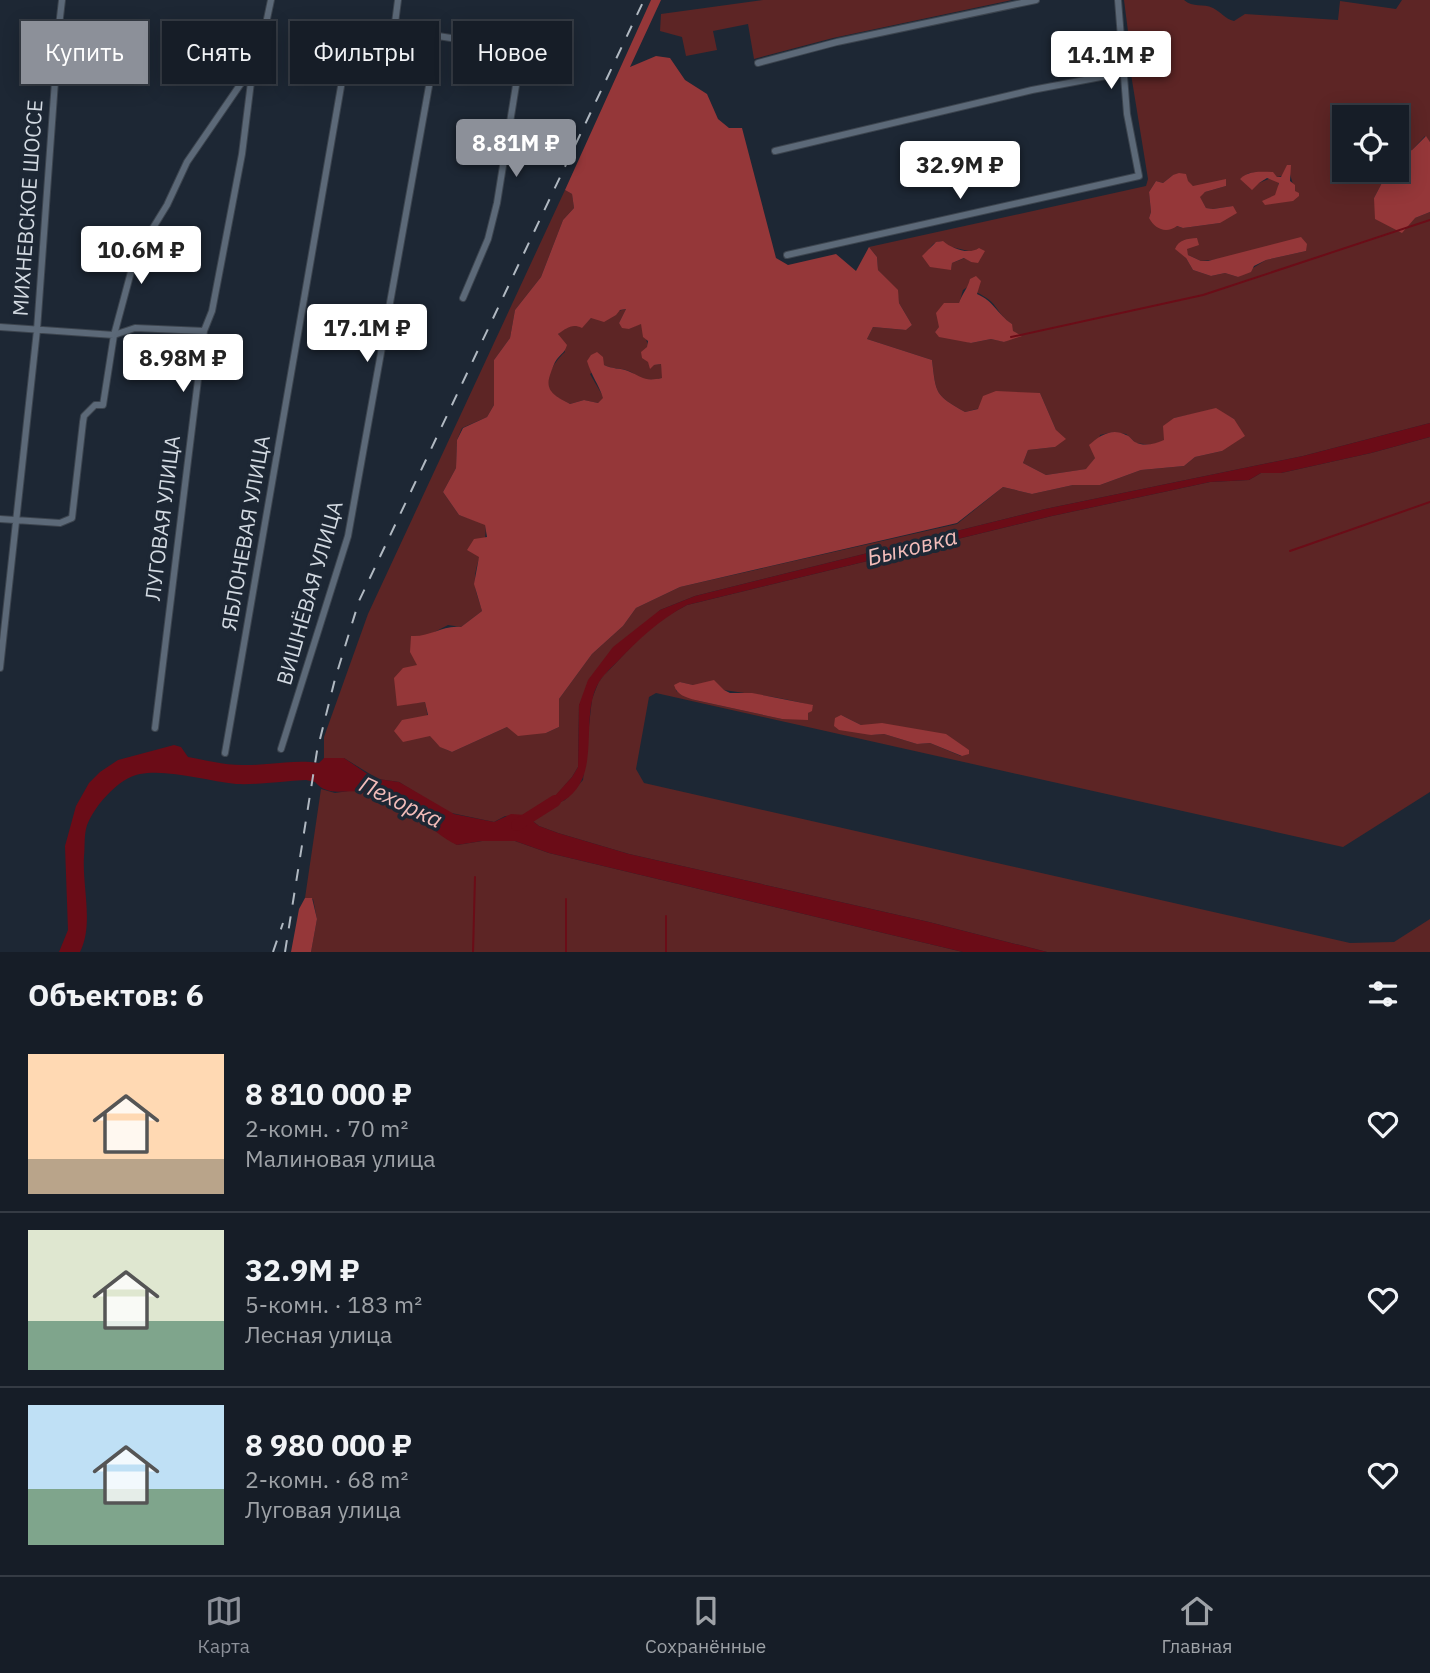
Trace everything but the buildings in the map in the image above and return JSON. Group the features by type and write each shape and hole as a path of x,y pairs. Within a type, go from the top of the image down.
{"street":[{"name":"МИХНЕВСКОЕ ШОССЕ","path":"0,668 37,330 62,0"},
{"path":"267,21 271,0"},
{"path":"395,21 398,0"},
{"path":"758,63 837,42 1036,0"},
{"path":"787,255 1139,176 1122,73 1118,0"},
{"path":"775,151 1032,90 1122,73"},
{"path":"0,519 60,523 72,518 84,416 95,405 103,405 114,335 135,257 167,205 187,162 241,84"},
{"name":"ЛУГОВАЯ УЛИЦА","path":"155,728 204,331 212,311 242,154 251,84"},
{"name":"ЯБЛОНЕВАЯ УЛИЦА","path":"225,753 341,84"},
{"name":"ВИШНЁВАЯ УЛИЦА","path":"281,749 348,536 429,84"},
{"path":"463,298 488,239 497,204 516,84"},
{"path":"0,327 114,335 135,328 204,331"}],"shaded area":[{"path":"651,0 661,0 630,67 656,56 670,58 685,80 707,94 718,119 729,128 742,128 776,258 788,265 836,254 856,271 869,247 877,257 878,270 898,290 899,303 912,325 906,330 873,327 867,339 932,360 936,387 942,397 965,412 978,409 983,396 996,391 1040,393 1056,430 1066,439 1055,447 1028,450 1023,463 1046,475 1086,469 1095,458 1089,445 1101,436 1116,432 1138,444 1153,444 1164,440 1163,426 1174,418 1216,408 1234,419 1245,436 1222,451 1195,457 1184,466 1141,470 1100,485 1073,485 1032,494 1003,487 957,523 680,587 636,608 623,626 592,654 559,699 559,727 546,733 518,736 507,727 452,752 440,747 430,736 403,742 394,731 402,720 428,715 425,702 397,706 394,678 403,668 417,665 410,652 411,636 461,627 482,611 474,584 479,557 467,550 474,539 487,537 485,525 459,515 443,492 456,468 457,440 463,428 487,417 494,405 494,360 510,338 515,310 541,277 563,220 574,208 572,194 565,190","holes":["626,309 619,323 622,328 629,329 641,324 643,337 648,341 647,347 641,352 642,358 648,362 650,369 661,364 662,378 647,379 604,365 603,357 597,352 587,361 603,398 598,403 584,400 570,404 553,393 549,386 550,375 567,345 558,334 572,326 582,328 591,318 604,322 620,310"]},
{"path":"763,0 1012,0 833,38 754,59 748,24 713,31 717,50 686,56 682,37 660,31 661,14"},
{"path":"1124,0 1184,0 1213,8 1234,21 1245,14 1338,20 1340,1 1396,9 1402,0 1430,0 1430,142 1425,136 1409,151 1409,105 1332,105 1332,182 1382,182 1374,198 1415,218 1430,212 1430,423 1303,456 1045,509 695,596 660,610 604,676 645,632 687,605 1052,516 1210,482 1249,480 1261,473 1281,473 1430,437 1430,792 1343,847 656,693 649,697 636,769 644,783 1350,943 1394,942 1430,919 1430,952 1047,952 929,922 629,854 539,826 525,815 505,816 494,822 447,812 399,782 378,779 344,758 324,758 324,737 368,614 565,190 572,194 574,208 563,220 541,277 515,310 510,338 494,360 494,405 487,417 462,428 457,440 456,468 443,492 459,515 485,524 485,539 475,576 482,611 461,627 448,625 425,637 417,665 397,705 425,702 433,738 443,748 452,752 507,727 546,733 559,727 559,699 592,654 623,626 636,608 680,587 957,524 1003,487 1032,494 1073,485 1100,485 1141,470 1184,466 1195,457 1222,451 1234,419 1216,409 1174,418 1164,441 1151,445 1136,443 1126,434 1113,432 1100,435 1095,458 1087,469 1046,475 1023,463 1028,450 1055,447 1056,430 1040,393 965,412 942,397 936,387 932,360 867,339 873,327 906,330 912,325 899,303 897,290 878,270 877,257 869,247 1146,186 1148,179 1131,74 1148,70 1145,45 1130,47","holes":["1272,172 1277,177 1290,174 1295,192 1278,186 1279,182 1271,178 1259,183 1240,179 1249,173","1173,175 1193,186 1226,186 1199,196 1206,208 1233,206 1220,223 1183,228 1149,218 1149,192 1156,181 1163,183","1183,240 1188,255 1201,261 1306,251 1266,260 1238,277 1225,273 1211,276 1193,270 1186,258","942,241 947,246 973,252 971,262 965,258 952,263 951,269 928,252 937,242","969,286 991,301 1012,324 1012,331 1005,342 991,339 971,343 935,332 959,304 963,290","599,682 592,699 583,780 565,800 545,808 578,767 579,705","680,682 813,706 808,713 782,719 695,700 676,691","841,715 861,725 969,750 961,756 930,743 917,744 884,734 871,735"]},
{"path":"1426,136 1430,142 1430,212 1415,218 1402,233 1375,219 1374,198 1382,182 1409,182 1409,151"},
{"path":"1287,165 1291,165 1290,181 1299,193 1293,201 1265,205 1262,201 1275,195 1279,183 1267,178 1252,190 1240,179 1247,174 1260,172 1273,172 1277,177 1281,177"},
{"path":"1179,173 1186,174 1193,186 1226,179 1226,186 1205,192 1200,197 1206,208 1233,206 1237,213 1220,223 1183,228 1177,226 1169,230 1154,225 1149,218 1149,192 1156,181 1163,183"},
{"path":"1301,237 1307,244 1306,251 1266,260 1254,266 1251,272 1238,277 1225,273 1211,276 1193,270 1186,258 1175,249 1181,241 1197,238 1199,245 1187,249 1188,255 1208,261"},
{"path":"943,241 961,250 979,248 985,251 978,263 964,258 952,263 951,270 930,267 922,256 936,242"},
{"path":"976,276 981,281 977,294 992,304 1012,324 1013,331 1022,336 1004,342 991,339 971,343 939,337 935,332 939,327 936,313 944,303 959,303 970,279"},
{"path":"626,309 619,323 629,329 641,323 654,365 661,364 663,378 646,380 628,371 604,365 590,374 604,398 598,403 584,400 570,404 553,394 548,387 549,376 565,352 558,334 572,326 582,327 591,318"},
{"path":"714,680 730,693 752,693 813,705 812,711 808,713 808,720 782,719 691,699 679,693 674,685 680,682 693,685"},
{"path":"841,715 861,725 882,723 946,734 969,750 969,754 962,756 930,743 917,744 884,734 871,735 839,730 834,726 835,718"},
{"path":"321,789 335,793 355,790 368,793 416,817 457,845 482,841 515,841 549,853 963,952 311,952 317,919 313,899 305,898"},
{"path":"305,898 312,898 317,919 311,952 291,952 299,909"}],"water":[{"path":"1430,423 1430,437 1371,453 1281,473 1261,473 1249,480 1210,482 1052,516 687,605 650,630 601,679 593,696 590,712 587,762 583,777 575,790 563,801 543,809 578,767 579,705 588,680 613,647 660,610 695,596 1045,509 1303,456"},
{"name":"Пехорка","path":"174,745 181,747 188,757 235,765 319,763 324,758 344,758 378,779 399,782 454,814 494,822 511,814 525,815 539,826 629,854 929,922 1047,952 963,952 549,853 515,841 482,841 457,845 386,800 359,792 327,790 306,780 236,784 151,773 132,776 115,787 89,821 85,832 84,856 87,917 84,941 80,952 59,952 68,930 65,846 76,806 89,783 118,760"}],"waterway":[{"path":"1011,337 1203,295 1430,220"},
{"path":"1290,551 1430,502"},
{"name":"Быковка","path":"517,825 555,801"},
{"path":"473,952 475,877"},
{"path":"566,899 566,952"},
{"path":"666,916 666,952"}],"railway":[{"path":"285,952 317,751 359,601 644,0"},
{"path":"273,952 283,923"}]}
